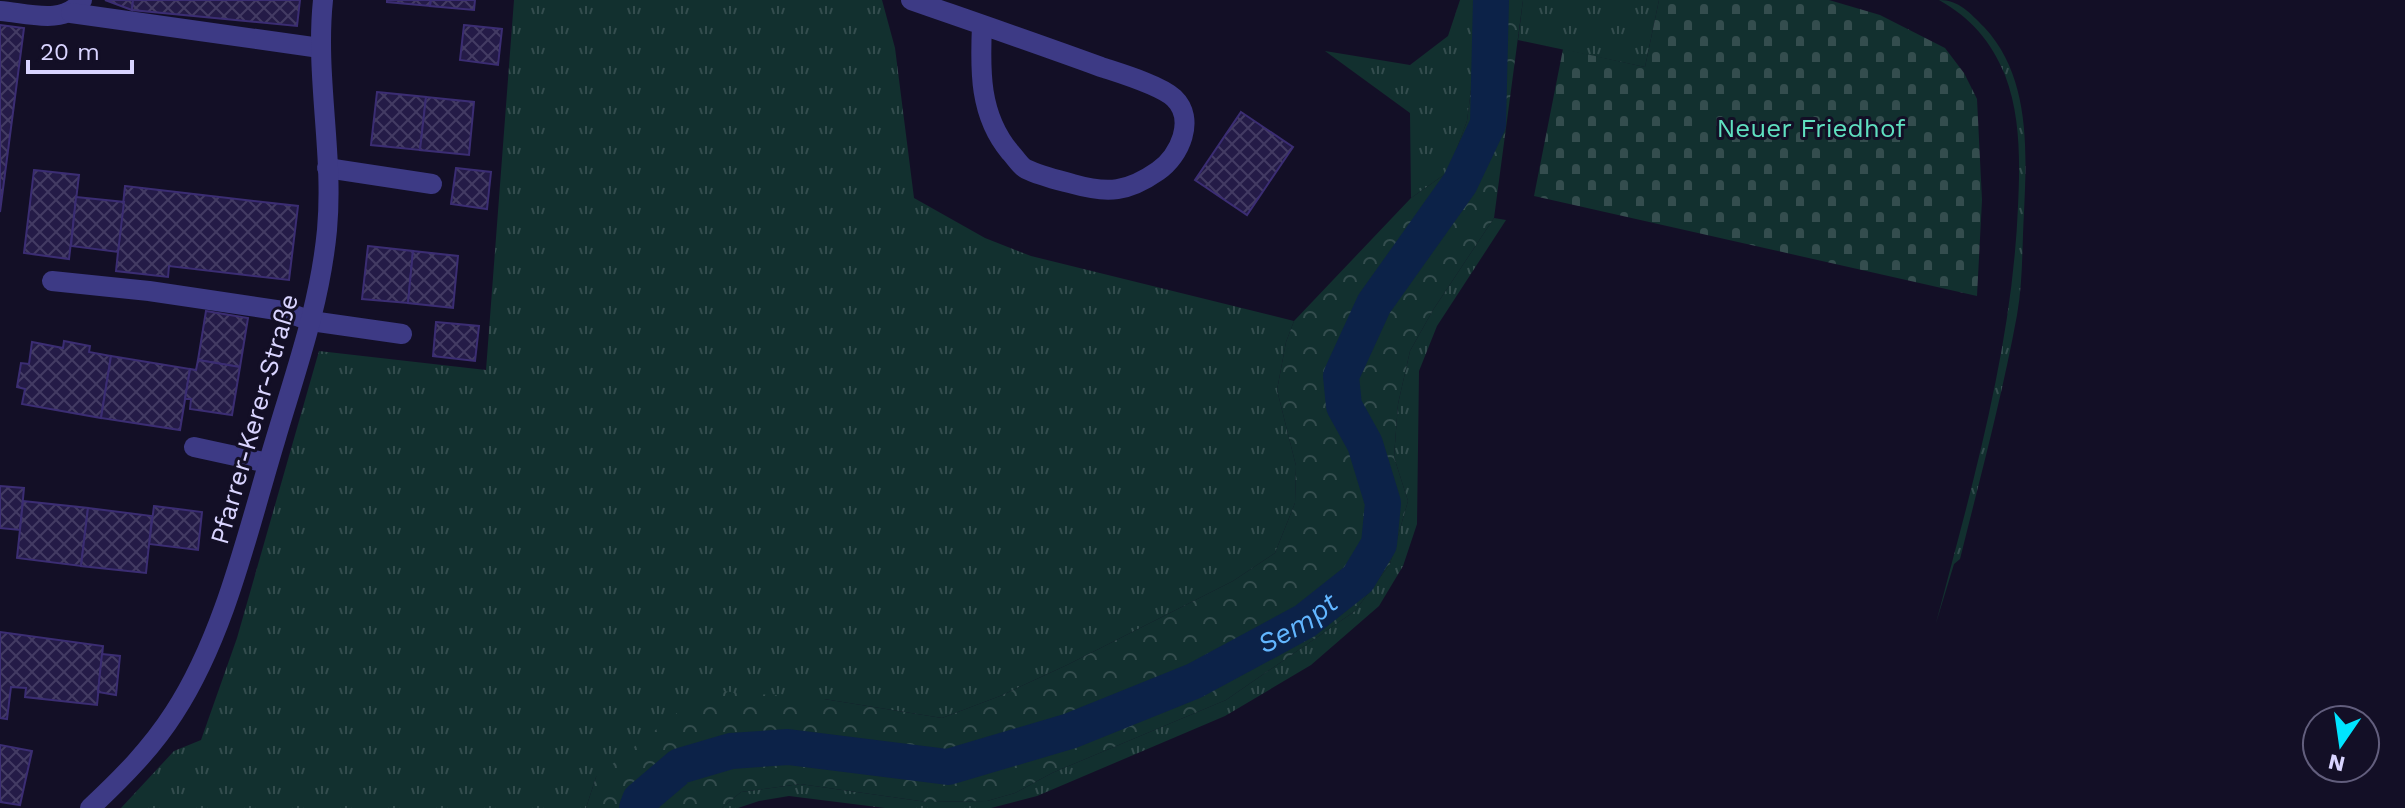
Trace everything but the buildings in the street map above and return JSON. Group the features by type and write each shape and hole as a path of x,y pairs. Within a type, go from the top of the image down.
{"street":[{"name":"Pfarrer-Kerer-Straße","path":"90,808 130,770 157,736 199,668 236,574 311,321 319,292 327,226 320,48 323,0"},
{"path":"911,0 1144,82 1174,98 1185,118 1182,143 1166,166 1138,185 1098,191 1024,168 1002,142 986,109 981,87 982,25"},
{"path":"0,11 61,16 77,6 320,48"},
{"path":"327,168 432,184"},
{"path":"52,281 149,291 283,311 311,321 402,334"},
{"path":"194,447 268,463"}],"green space":[{"path":"514,0 882,0 895,48 914,198 985,238 1031,256 1294,321 1286,342 1277,390 1296,466 1295,503 1275,553 1233,581 1067,665 942,718 824,699 596,777 586,808 121,808 174,751 201,740 237,638 319,351 486,370"},
{"path":"1460,0 1478,0 1478,34 1467,121 1448,172 1411,198 1410,113 1325,51 1410,65 1448,36"},
{"path":"1478,0 1523,0 1494,218 1433,310 1410,351 1398,404 1394,457 1408,501 1390,564 1355,611 1226,700 1052,773 1015,793 987,801 927,802 800,784 741,792 722,808 586,808 596,777 706,690 824,699 942,718 1067,665 1233,581 1275,553 1295,503 1296,466 1277,390 1286,342 1294,321 1411,198 1448,172 1467,121 1478,34"},
{"path":"1523,0 1659,0 1645,67 1518,40"},
{"name":"Neuer Friedhof","path":"1659,0 1829,0 1880,15 1945,48 1964,73 1977,99 1982,200 1977,296 1534,196 1563,49 1645,67"},
{"path":"1939,0 1964,8 1999,46 2018,90 2025,163 2017,315 1960,559 1954,564 1936,623 1999,365 2014,260 2019,174 2014,107 2005,75 1986,41 1961,15"},
{"path":"1494,218 1506,220 1437,326 1419,371 1417,524 1403,566 1379,606 1311,665 1225,716 1037,796 991,808 885,808 789,796 738,808 722,808 741,792 800,784 927,802 987,801 1015,793 1052,773 1226,700 1355,611 1390,564 1408,501 1394,457 1398,404 1410,351 1433,310"}],"waterway":[{"name":"Sempt","path":"637,808 640,800 680,766 731,751 788,747 948,767 1070,731 1194,681 1305,621 1358,579 1379,544 1383,503 1365,444 1344,406 1341,376 1374,304 1460,183 1488,124 1491,0"}]}
